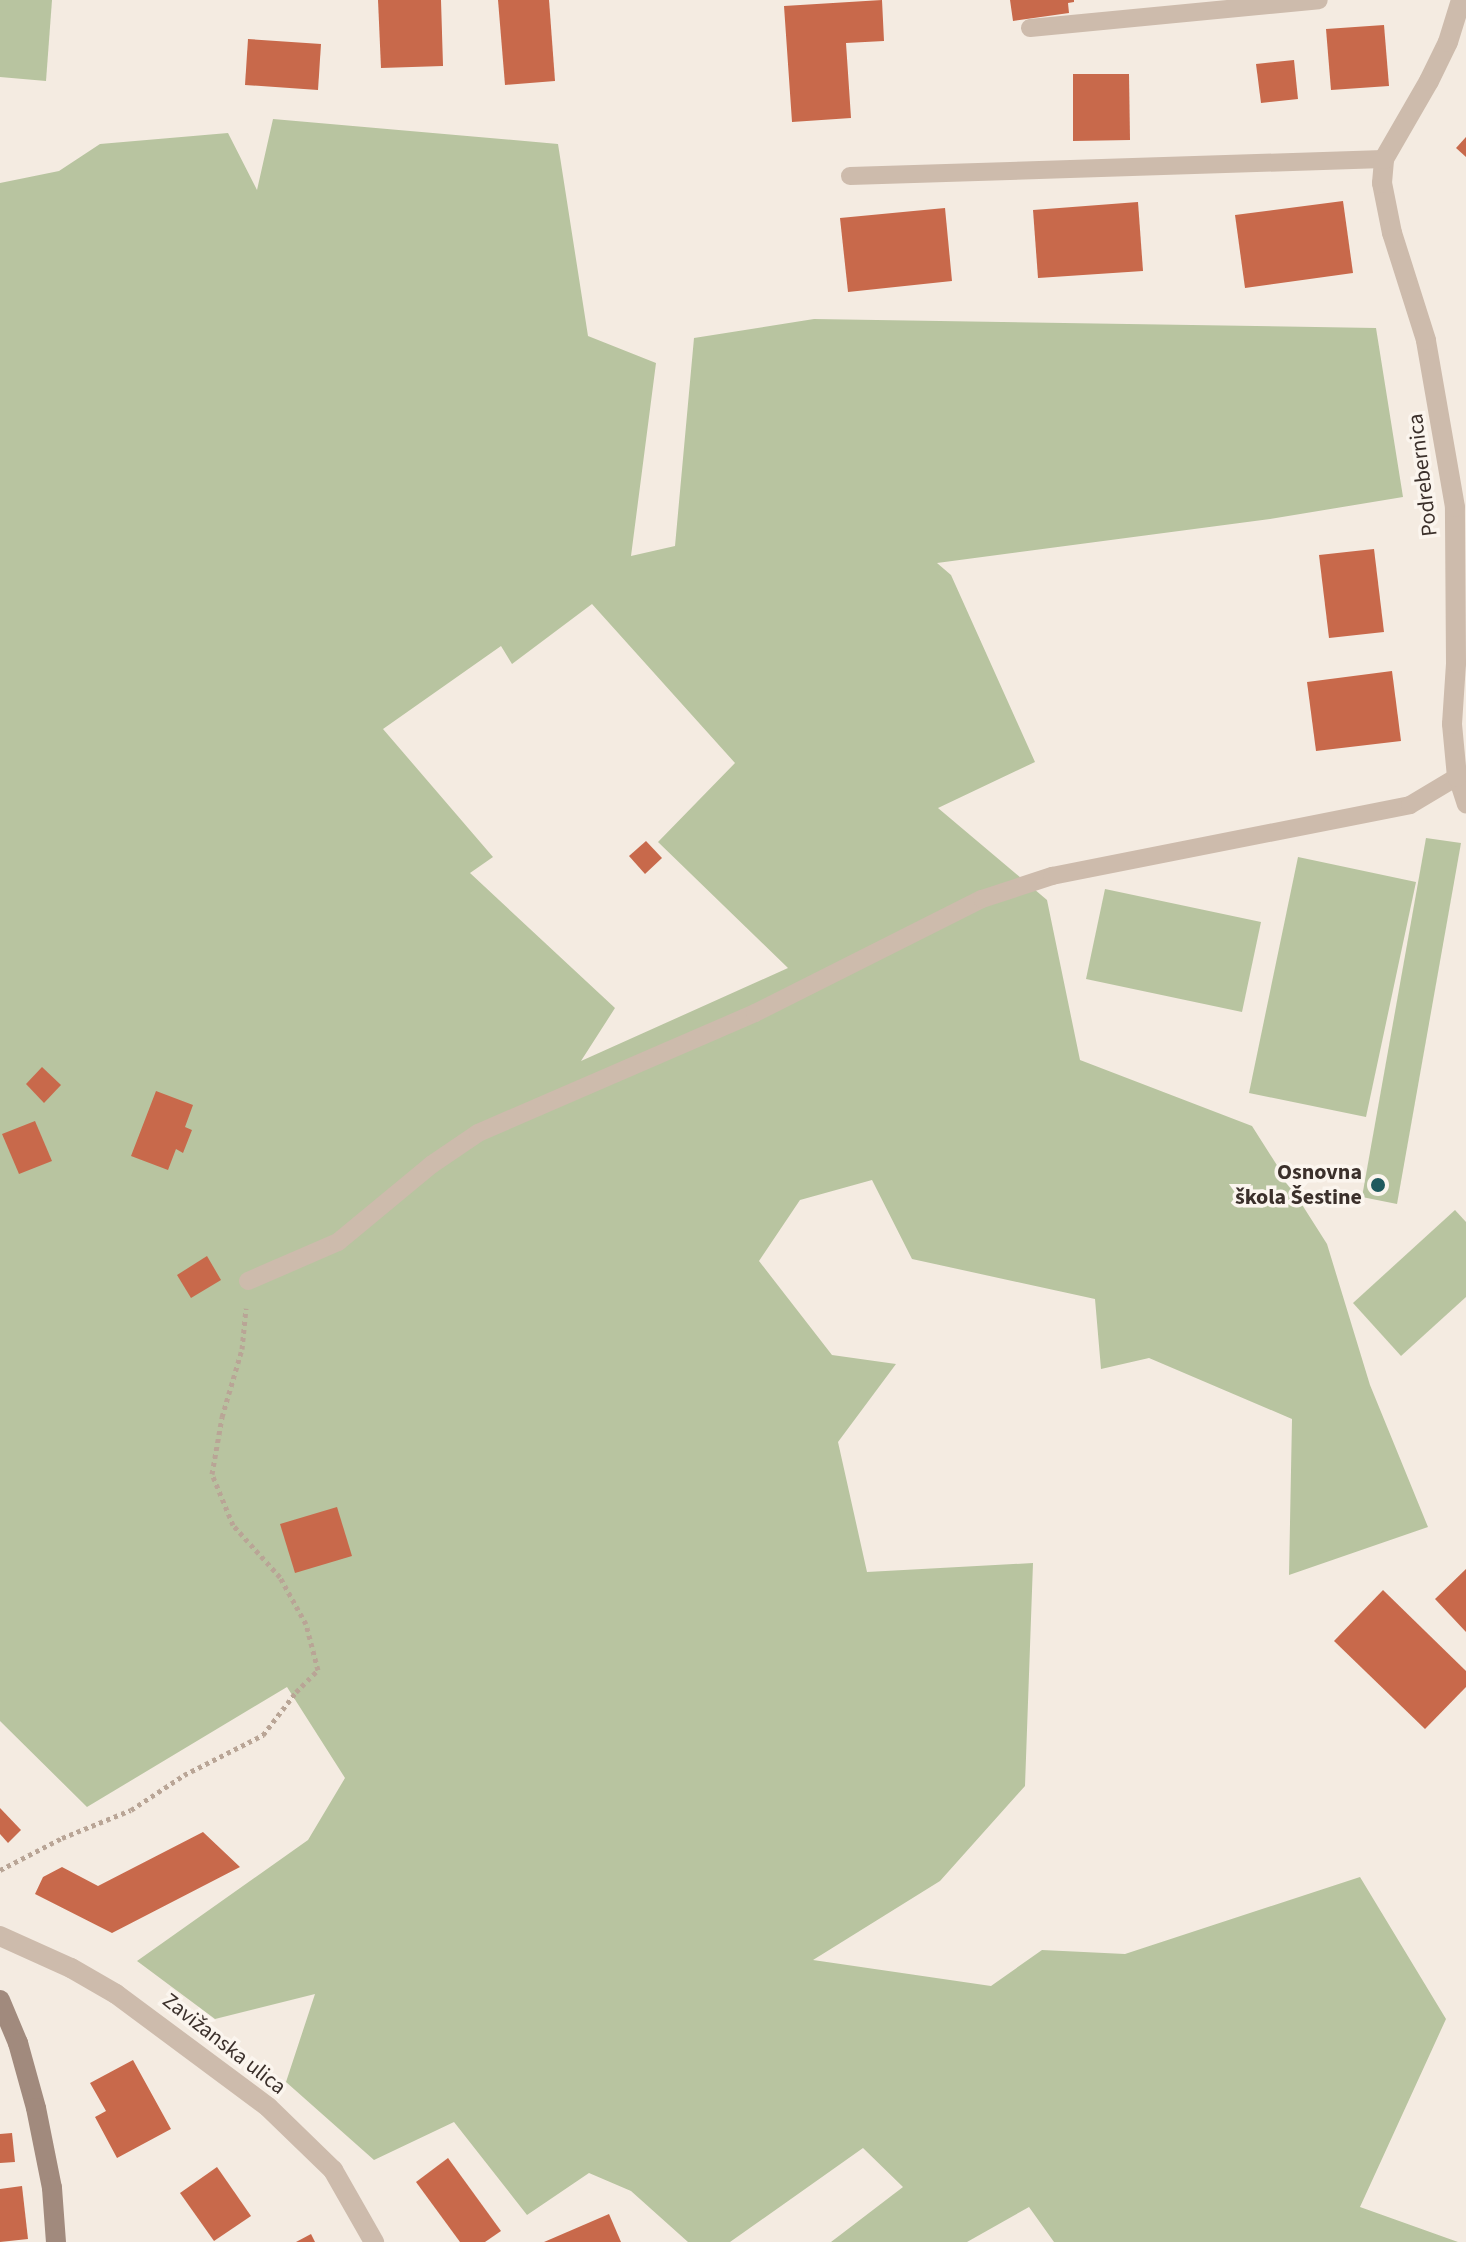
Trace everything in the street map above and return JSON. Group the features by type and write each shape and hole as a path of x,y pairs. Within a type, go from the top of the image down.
{"main road":[{"path":"0,2000 18,2043 40,2122 52,2188 56,2242"}],"street":[{"path":"1384,159 1448,42 1461,0"},
{"name":"Podrebernica","path":"1384,159 1382,183 1392,233 1426,340 1455,507 1456,663 1452,724 1457,777"},
{"name":"Zavižanska ulica","path":"0,1936 71,1968 116,1994 159,2022 268,2107 333,2170 374,2242"}],"lane":[{"path":"1030,28 1319,0"},
{"path":"850,176 1384,159"},
{"path":"248,1281 338,1242 431,1165 478,1133 755,1013 982,899 1074,871 1410,805 1457,777 1466,805"}],"path":[{"path":"0,1870 62,1838 131,1810 184,1775 263,1735 296,1692 318,1670 306,1624 280,1577 233,1525 212,1474 222,1417 242,1349 248,1281"}],"green space":[{"path":"0,0 52,0 46,81 0,77"},
{"path":"273,119 558,144 588,336 656,363 631,556 675,546 694,338 814,319 1376,328 1403,497 1270,519 937,563 951,575 1035,762 938,808 1047,900 1080,1060 1252,1126 1327,1244 1370,1385 1428,1527 1289,1575 1292,1419 1149,1358 1101,1369 1095,1299 912,1259 872,1180 800,1200 759,1261 832,1355 896,1364 838,1442 867,1572 1033,1563 1025,1786 940,1881 813,1960 991,1986 1042,1950 1125,1954 1360,1877 1446,2019 1360,2207 1458,2242 1054,2242 1029,2207 967,2242 831,2242 903,2187 863,2148 730,2242 688,2242 631,2191 589,2173 527,2215 454,2122 374,2160 286,2082 315,1994 215,2019 137,1961 308,1840 345,1778 287,1687 87,1807 0,1721 0,183 59,171 100,144 228,133 257,190","holes":["592,604 735,763 658,842 788,968 581,1061 615,1008 470,873 493,857 383,729 501,646 512,664"]},
{"path":"1426,838 1461,843 1397,1204 1362,1197"},
{"path":"1298,857 1416,882 1366,1117 1249,1093"},
{"path":"1105,889 1261,922 1242,1012 1086,979"},
{"path":"1455,1210 1466,1222 1466,1297 1401,1356 1353,1303"}],"building":[{"path":"378,0 441,0 443,66 381,68"},
{"path":"498,0 549,0 555,81 505,85"},
{"path":"882,0 884,41 846,43 851,118 792,122 784,6"},
{"path":"1010,0 1074,2 1068,3 1069,13 1013,21"},
{"path":"1384,25 1389,86 1331,90 1326,29"},
{"path":"248,39 321,44 318,90 245,85"},
{"path":"1294,60 1298,99 1261,103 1256,64"},
{"path":"1073,74 1129,74 1130,140 1073,141"},
{"path":"1466,137 1466,157 1456,148"},
{"path":"1343,201 1353,273 1245,288 1235,215"},
{"path":"1138,202 1143,271 1038,278 1033,210"},
{"path":"945,208 952,281 848,292 840,218"},
{"path":"1374,549 1384,632 1329,638 1319,555"},
{"path":"1392,671 1401,741 1316,751 1307,682"},
{"path":"646,841 662,858 645,874 629,856"},
{"path":"42,1067 61,1085 44,1103 26,1084"},
{"path":"156,1091 193,1105 185,1127 192,1130 183,1153 176,1149 168,1170 131,1156"},
{"path":"35,1121 52,1161 19,1174 2,1134"},
{"path":"207,1256 221,1280 191,1298 177,1275"},
{"path":"337,1507 352,1556 295,1573 280,1524"},
{"path":"1466,1569 1466,1632 1435,1599"},
{"path":"1383,1590 1466,1671 1466,1687 1425,1729 1334,1641"},
{"path":"0,1808 21,1830 8,1843 0,1834"},
{"path":"203,1832 240,1867 112,1933 35,1894 43,1877 62,1867 98,1886"},
{"path":"133,2060 171,2129 117,2158 95,2117 106,2111 90,2083"},
{"path":"12,2133 15,2162 0,2163 0,2134"},
{"path":"448,2158 501,2231 485,2242 460,2242 416,2182"},
{"path":"217,2167 251,2216 214,2241 180,2193"},
{"path":"22,2186 28,2239 0,2242 0,2189"},
{"path":"609,2214 621,2242 544,2242"},
{"path":"311,2234 315,2242 296,2242"}],"place":[{"name":"Osnovna škola Šestine","path":"1378,1185"}]}
